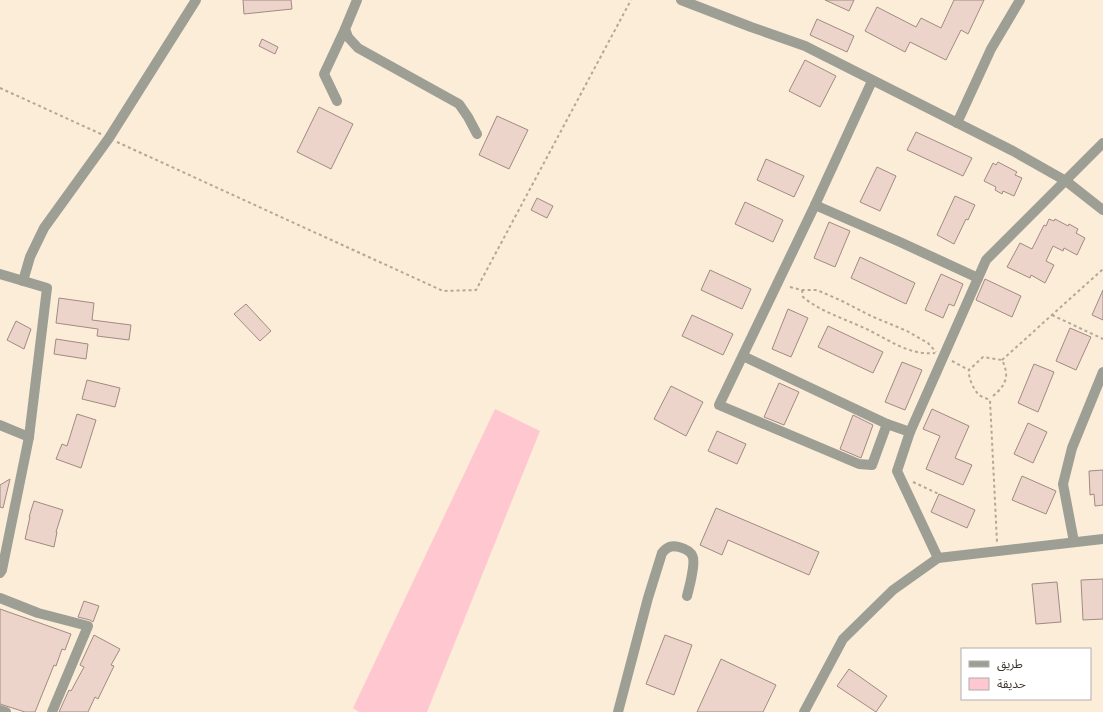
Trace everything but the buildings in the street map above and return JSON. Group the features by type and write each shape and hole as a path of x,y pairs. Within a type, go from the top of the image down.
{"street":[{"path":"23,281 30,257 44,228 109,138 196,0"},
{"path":"337,102 324,74 358,0"},
{"path":"681,0 805,46 1013,151 1066,181 1103,210"},
{"path":"957,123 991,49 1020,0"},
{"path":"345,29 348,37 358,48 459,104 477,134"},
{"path":"872,81 815,205 719,405 859,464 872,465 888,424"},
{"path":"938,558 897,471 910,432 986,260 1103,143"},
{"path":"815,205 978,278"},
{"path":"0,274 46,288 29,437 1,571"},
{"path":"743,356 888,424 910,432"},
{"path":"1074,542 1063,484 1072,448 1103,372"},
{"path":"0,426 29,437"},
{"path":"804,712 843,640 893,590 938,558 1103,539"},
{"path":"618,712 648,598 662,553 670,546 677,546 691,552 694,557 687,596"},
{"path":"0,598 38,613 88,626 52,712"},
{"path":"0,710 6,712"}],"path":[{"path":"0,88 443,292 476,290 631,0"},
{"path":"1002,360 1103,269"},
{"path":"790,287 802,290 817,290 842,301 871,316 907,331 928,344 936,352 927,354 915,352 898,346 864,328 814,305 804,297 802,290"},
{"path":"1052,314 1103,338"},
{"path":"997,551 990,400 979,395 968,374 969,370 983,357 1002,360"},
{"path":"993,396 1002,388 1006,379 1006,368 1002,360"},
{"path":"899,475 939,494"}],"green space":[{"path":"495,409 540,431 427,712 359,712 353,708"}]}
